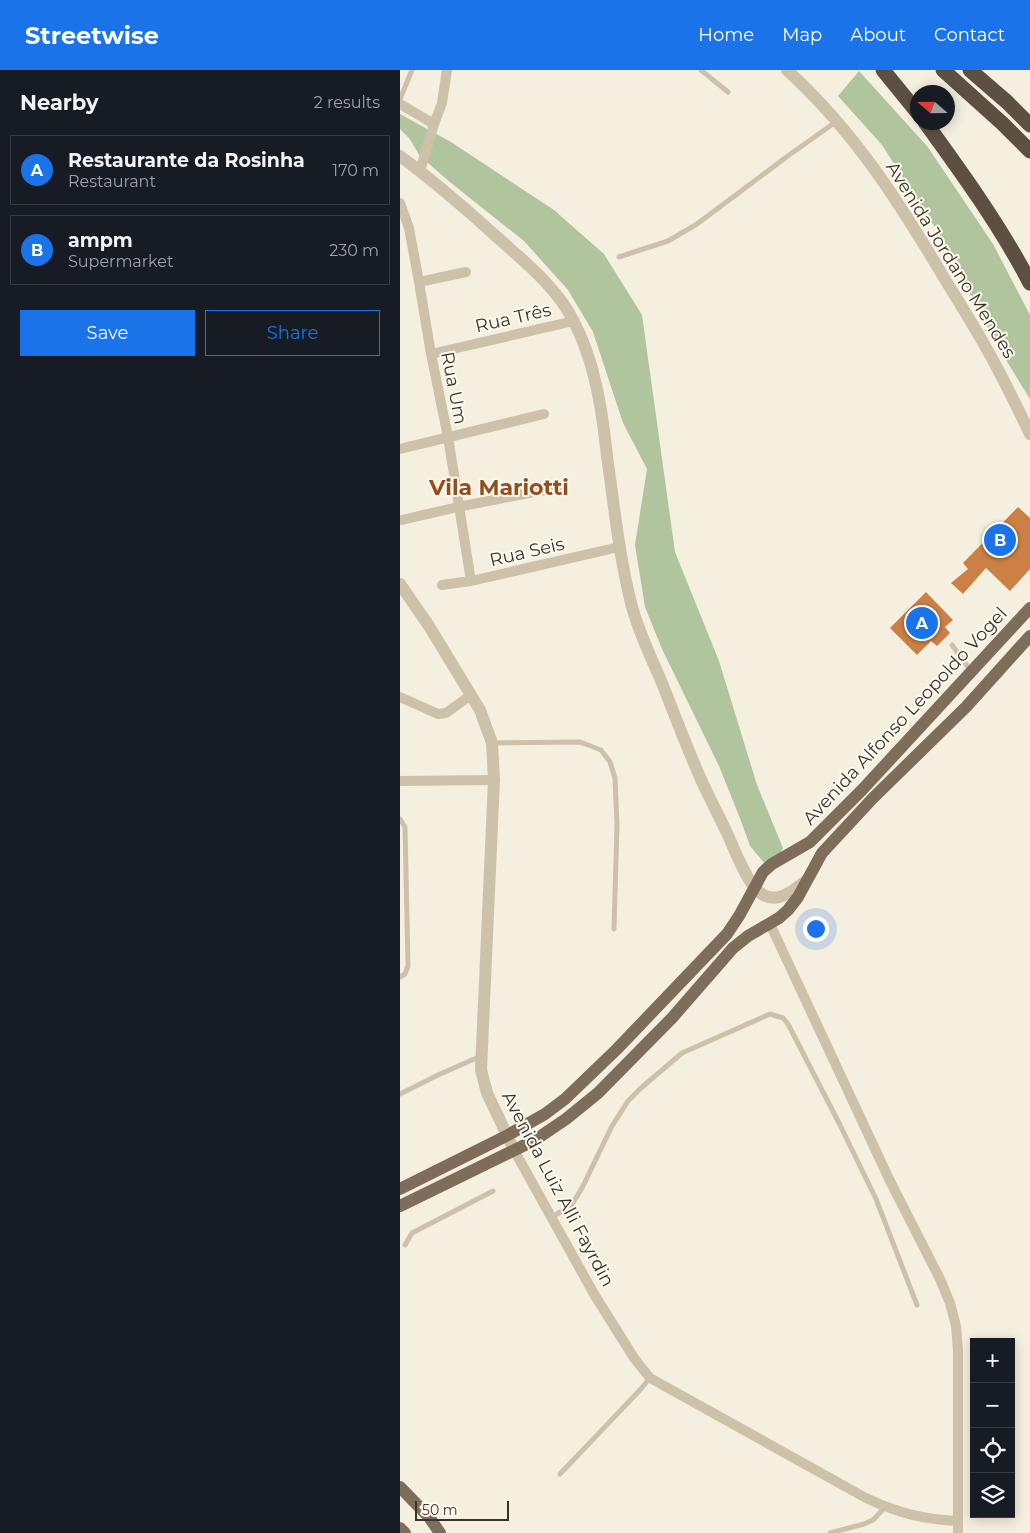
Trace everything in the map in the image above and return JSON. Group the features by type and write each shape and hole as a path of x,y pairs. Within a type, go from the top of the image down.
{"highway":[{"path":"883,70 910,103"},
{"path":"943,70 1030,151"},
{"path":"970,70 1030,125"},
{"path":"931,130 1006,241 1030,283"}],"main road":[{"name":"Avenida Alfonso Leopoldo Vogel","path":"400,1188 508,1135 552,1109 585,1080 727,934 763,872 772,864 810,842 862,790 1030,608"},
{"name":"Avenida Alfonso Leopoldo Vogel","path":"400,1206 535,1140 566,1119 598,1093 672,1018 733,948 788,910 798,897 822,853 873,798 966,707 1030,636"},
{"path":"400,1487 429,1517 440,1533"},
{"path":"400,1528 405,1533"}],"street":[{"path":"420,171 442,103 447,70"},
{"name":"Avenida Jordano Mendes","path":"787,70 838,121 867,157 910,220 996,365 1030,434"},
{"path":"400,104 434,124"},
{"path":"400,156 461,205 523,260 553,290 574,321 585,348 599,399 619,548 632,606 642,638 704,787 744,869 759,893 770,897 782,897 788,895 807,880"},
{"name":"Rua Um","path":"400,203 409,228 448,437 471,582"},
{"path":"419,282 466,272"},
{"name":"Rua Três","path":"431,354 574,321"},
{"path":"400,449 544,414"},
{"path":"402,520 559,487"},
{"name":"Rua Seis","path":"442,585 471,582 619,548"},
{"name":"Avenida Luiz Alli Fayrdin","path":"400,584 429,626 480,710 492,743 494,780 481,1056 481,1070 487,1093 514,1150 594,1294 634,1358 650,1378 885,1507 912,1516 957,1521"},
{"path":"400,697 438,714 446,713 471,695"},
{"path":"400,781 494,780"},
{"path":"770,924 890,1181 940,1279 950,1303 956,1326 958,1351 958,1533"}],"lane":[{"path":"400,99 412,70"},
{"path":"701,70 728,92"},
{"path":"620,256 668,241 697,224 838,121"},
{"path":"952,645 971,672"},
{"path":"492,743 580,742 602,750 610,762 615,778 617,825 614,929"},
{"path":"400,819 405,827 408,966 405,974 400,977"},
{"path":"552,1217 571,1206 582,1188 612,1126 628,1101 640,1088 682,1053 770,1014 783,1018 788,1024 840,1126 876,1199 917,1305"},
{"path":"400,1094 481,1056"},
{"path":"405,1245 412,1233 494,1191"},
{"path":"560,1474 650,1378"},
{"path":"830,1533 873,1520 885,1507"}],"green space":[{"path":"859,71 910,127 910,130 912,130 927,146 993,244 1030,315 1030,399 998,347 936,229 882,145 838,96"},
{"path":"400,114 451,142 554,210 604,254 642,315 675,552 719,661 757,785 783,848 776,862 765,864 750,846 719,766 662,649 645,607 635,545 647,469 623,423 593,332 568,290 524,241 420,156 409,138 400,129"}],"building":[{"path":"1018,507 1030,518 1030,569 1010,591 986,568 963,594 951,583 968,569 963,563"},
{"path":"926,592 953,620 945,627 950,633 937,646 931,641 917,655 890,628"}],"place":[{"name":"ampm","path":"1000,540"},
{"name":"Restaurante da Rosinha","path":"922,623"}],"district":[{"name":"Vila Mariotti","path":"499,487"}]}
